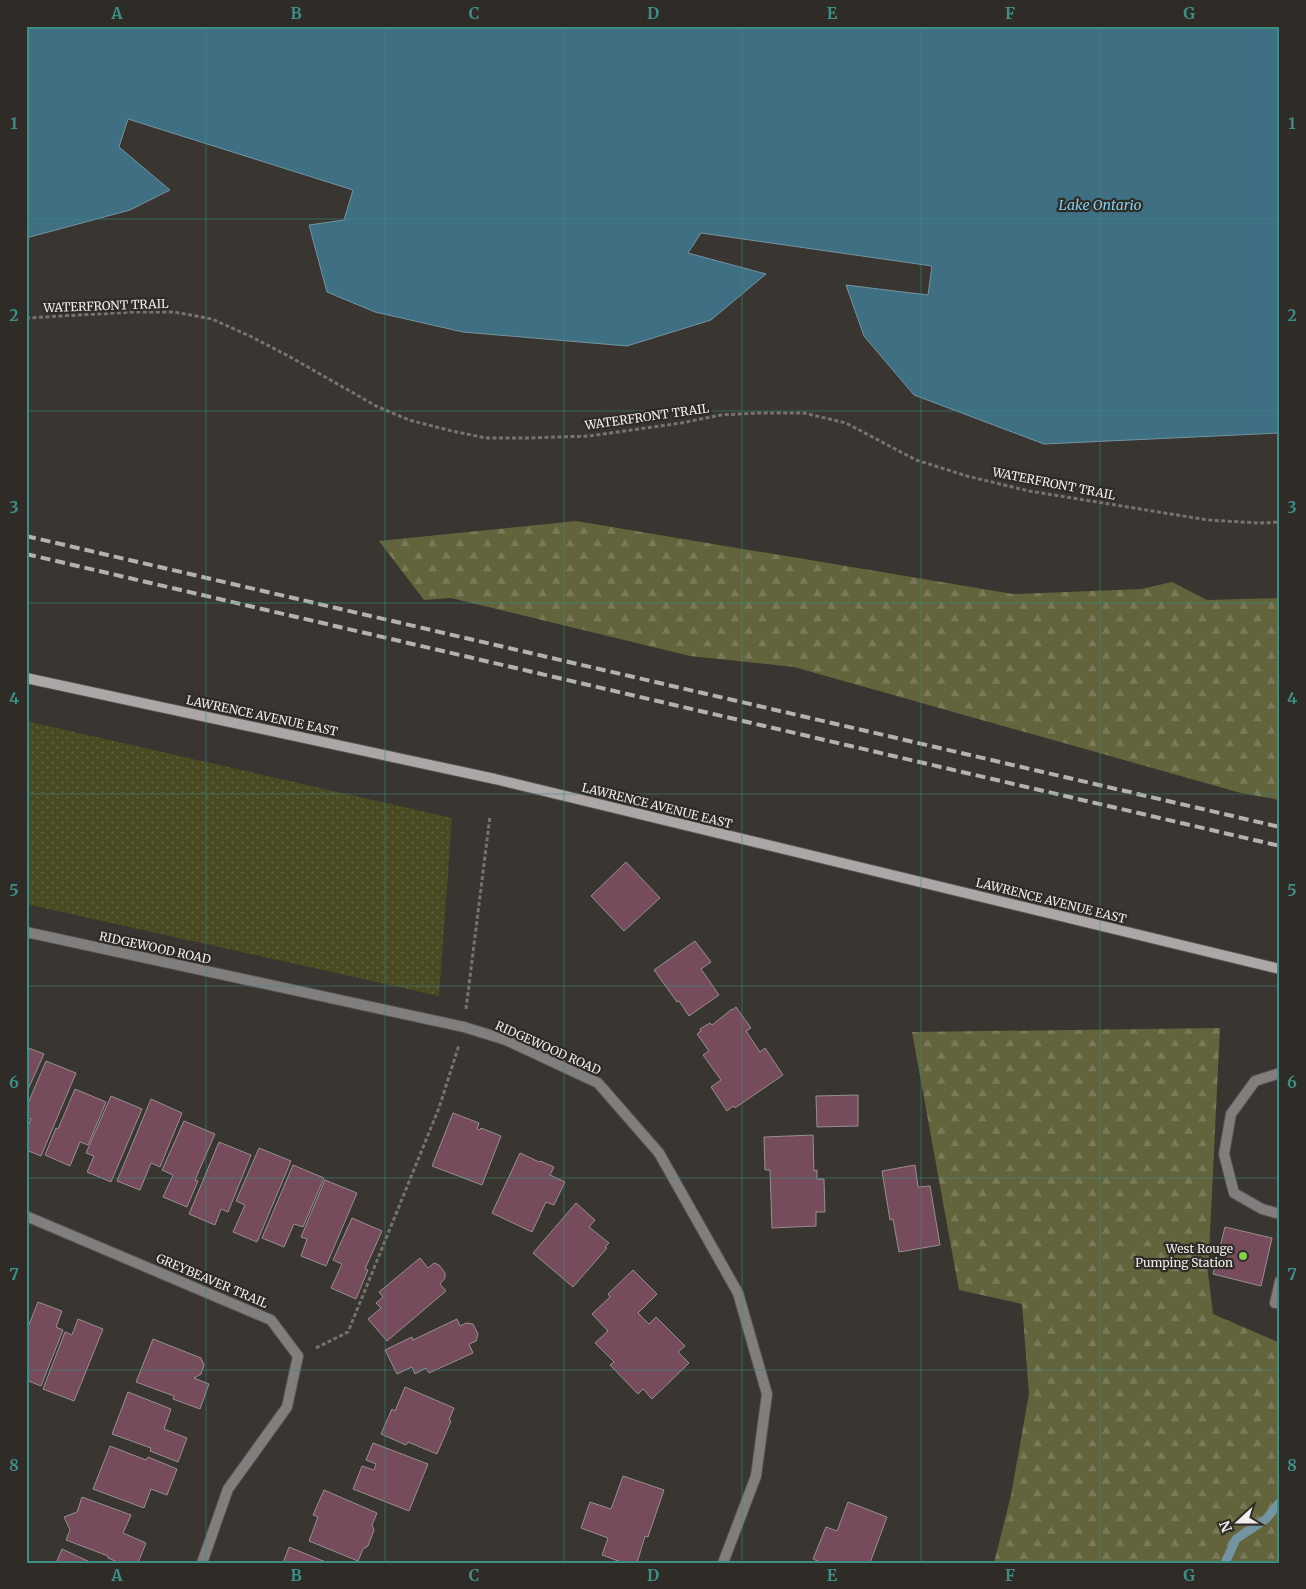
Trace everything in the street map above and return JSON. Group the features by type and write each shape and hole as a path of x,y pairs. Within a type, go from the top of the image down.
{"street":[{"name":"LAWRENCE AVENUE EAST","path":"26,678 495,780 1280,969"},
{"name":"RIDGEWOOD ROAD","path":"26,932 464,1028 506,1040 598,1082 659,1153 738,1293 767,1394 756,1476 723,1563"},
{"path":"1280,1073 1255,1081 1231,1114 1224,1154 1234,1193 1262,1210 1280,1214"},
{"name":"GREYBEAVER TRAIL","path":"26,1216 271,1320 298,1356"},
{"path":"1274,1303 1280,1281"},
{"path":"202,1563 228,1489 286,1408 298,1356"}],"path":[{"name":"WATERFRONT TRAIL","path":"26,318 133,312 174,312 212,319 292,358 376,406 409,420 486,438 589,436 681,423 721,415 804,413 846,423 916,460 966,476 1029,491 1208,520 1258,523 1280,522"},
{"path":"298,1356 348,1332 439,1108 464,1028 490,816"}],"shaded area":[{"path":"26,721 452,818 439,996 26,904"}],"green space":[{"path":"576,521 1013,594 1141,589 1172,582 1207,600 1280,598 1280,800 1241,793 794,667 690,656 451,598 424,600 379,541"},
{"path":"1220,1028 1208,1273 1213,1314 1280,1343 1280,1563 994,1563 1011,1495 1029,1394 1022,1304 959,1290 912,1032"}],"water":[{"name":"Lake Ontario","path":"26,26 1280,26 1280,433 1044,444 914,395 864,336 846,285 928,295 932,266 701,233 688,253 766,274 711,320 627,346 463,332 375,312 327,292 309,225 344,220 353,190 128,119 119,147 170,190 130,210 26,238"}],"building":[{"path":"626,862 660,898 624,931 591,896"},
{"path":"695,941 711,962 701,969 719,995 689,1016 654,970"},
{"path":"736,1007 751,1028 746,1031 760,1052 765,1048 783,1075 735,1108 733,1106 727,1111 711,1087 721,1080 703,1055 709,1051 697,1034 701,1031 700,1029 710,1023 712,1025"},
{"path":"26,1047 44,1054 26,1094"},
{"path":"46,1061 76,1073 41,1156 26,1150 26,1131 31,1119 26,1117 26,1108"},
{"path":"75,1089 106,1102 88,1145 80,1142 70,1166 45,1155"},
{"path":"858,1095 858,1126 817,1127 816,1096"},
{"path":"111,1096 142,1109 111,1182 87,1172 94,1156 86,1153"},
{"path":"151,1099 182,1113 160,1167 151,1163 140,1190 117,1181"},
{"path":"453,1113 479,1123 477,1129 480,1130 481,1128 501,1136 482,1185 432,1166"},
{"path":"184,1121 215,1134 195,1180 198,1181 187,1207 163,1197 173,1175 162,1170"},
{"path":"813,1135 814,1171 817,1170 817,1179 824,1179 825,1212 816,1212 816,1226 772,1228 770,1170 765,1170 764,1137"},
{"path":"219,1142 251,1155 228,1212 221,1209 215,1225 189,1214"},
{"path":"259,1148 291,1161 257,1242 233,1232 245,1205 236,1201"},
{"path":"520,1153 554,1167 550,1175 565,1182 554,1205 546,1202 532,1232 492,1213"},
{"path":"293,1165 324,1178 303,1227 294,1224 284,1247 262,1238"},
{"path":"915,1165 918,1187 930,1186 940,1245 899,1252 893,1219 890,1220 882,1171"},
{"path":"325,1180 357,1193 326,1266 301,1256 307,1239 301,1237"},
{"path":"576,1203 595,1220 589,1227 609,1243 605,1247 607,1248 573,1287 533,1253"},
{"path":"352,1218 382,1231 365,1269 368,1270 356,1299 331,1288 342,1264 333,1260"},
{"name":"West Rouge Pumping Station","path":"1225,1227 1272,1238 1261,1286 1213,1274"},
{"path":"420,1258 428,1268 434,1263 439,1265 445,1273 445,1278 440,1284 446,1291 387,1341 368,1319 381,1308 376,1303 383,1297 379,1292"},
{"path":"633,1270 657,1294 638,1313 649,1324 656,1317 685,1346 678,1352 689,1363 652,1399 643,1389 638,1394 610,1365 614,1362 595,1343 608,1331 592,1314 610,1297 608,1294"},
{"path":"38,1302 62,1311 56,1327 63,1330 41,1386 26,1380 26,1332"},
{"path":"78,1319 103,1329 74,1401 43,1389 65,1332 72,1335"},
{"path":"457,1319 460,1326 466,1323 473,1324 478,1334 476,1341 469,1344 473,1353 429,1373 426,1368 415,1374 412,1367 397,1374 385,1350 412,1337 413,1340"},
{"path":"153,1339 201,1358 204,1365 201,1374 194,1378 209,1384 200,1409 173,1399 174,1396 136,1382"},
{"path":"405,1387 454,1408 449,1420 451,1421 437,1454 408,1442 406,1445 381,1434 392,1409 395,1411"},
{"path":"128,1392 171,1409 164,1429 187,1438 178,1462 150,1451 151,1448 112,1434"},
{"path":"373,1443 428,1464 409,1511 353,1489 362,1466 374,1470 376,1464 366,1460"},
{"path":"110,1446 146,1460 148,1457 177,1469 167,1495 151,1489 144,1508 93,1489"},
{"path":"623,1476 664,1490 648,1537 645,1536 637,1563 624,1563 602,1555 608,1538 581,1528 590,1502 611,1509"},
{"path":"324,1490 377,1513 372,1525 374,1530 368,1546 363,1549 358,1561 309,1541 318,1517 313,1515"},
{"path":"82,1497 131,1515 123,1533 146,1543 138,1563 120,1563 108,1558 108,1556 66,1540 70,1530 64,1517 77,1512"},
{"path":"848,1502 887,1517 870,1563 822,1563 813,1559 826,1527 837,1531"},
{"path":"289,1547 328,1563 283,1563"},
{"path":"62,1549 92,1563 56,1563"}],"waterway":[{"path":"1225,1563 1236,1539 1266,1519 1280,1502"}],"railway":[{"path":"26,536 1280,827"},
{"path":"26,554 1280,846"}],"place":[{"name":"West Rouge Pumping Station","path":"1243,1256"}]}
